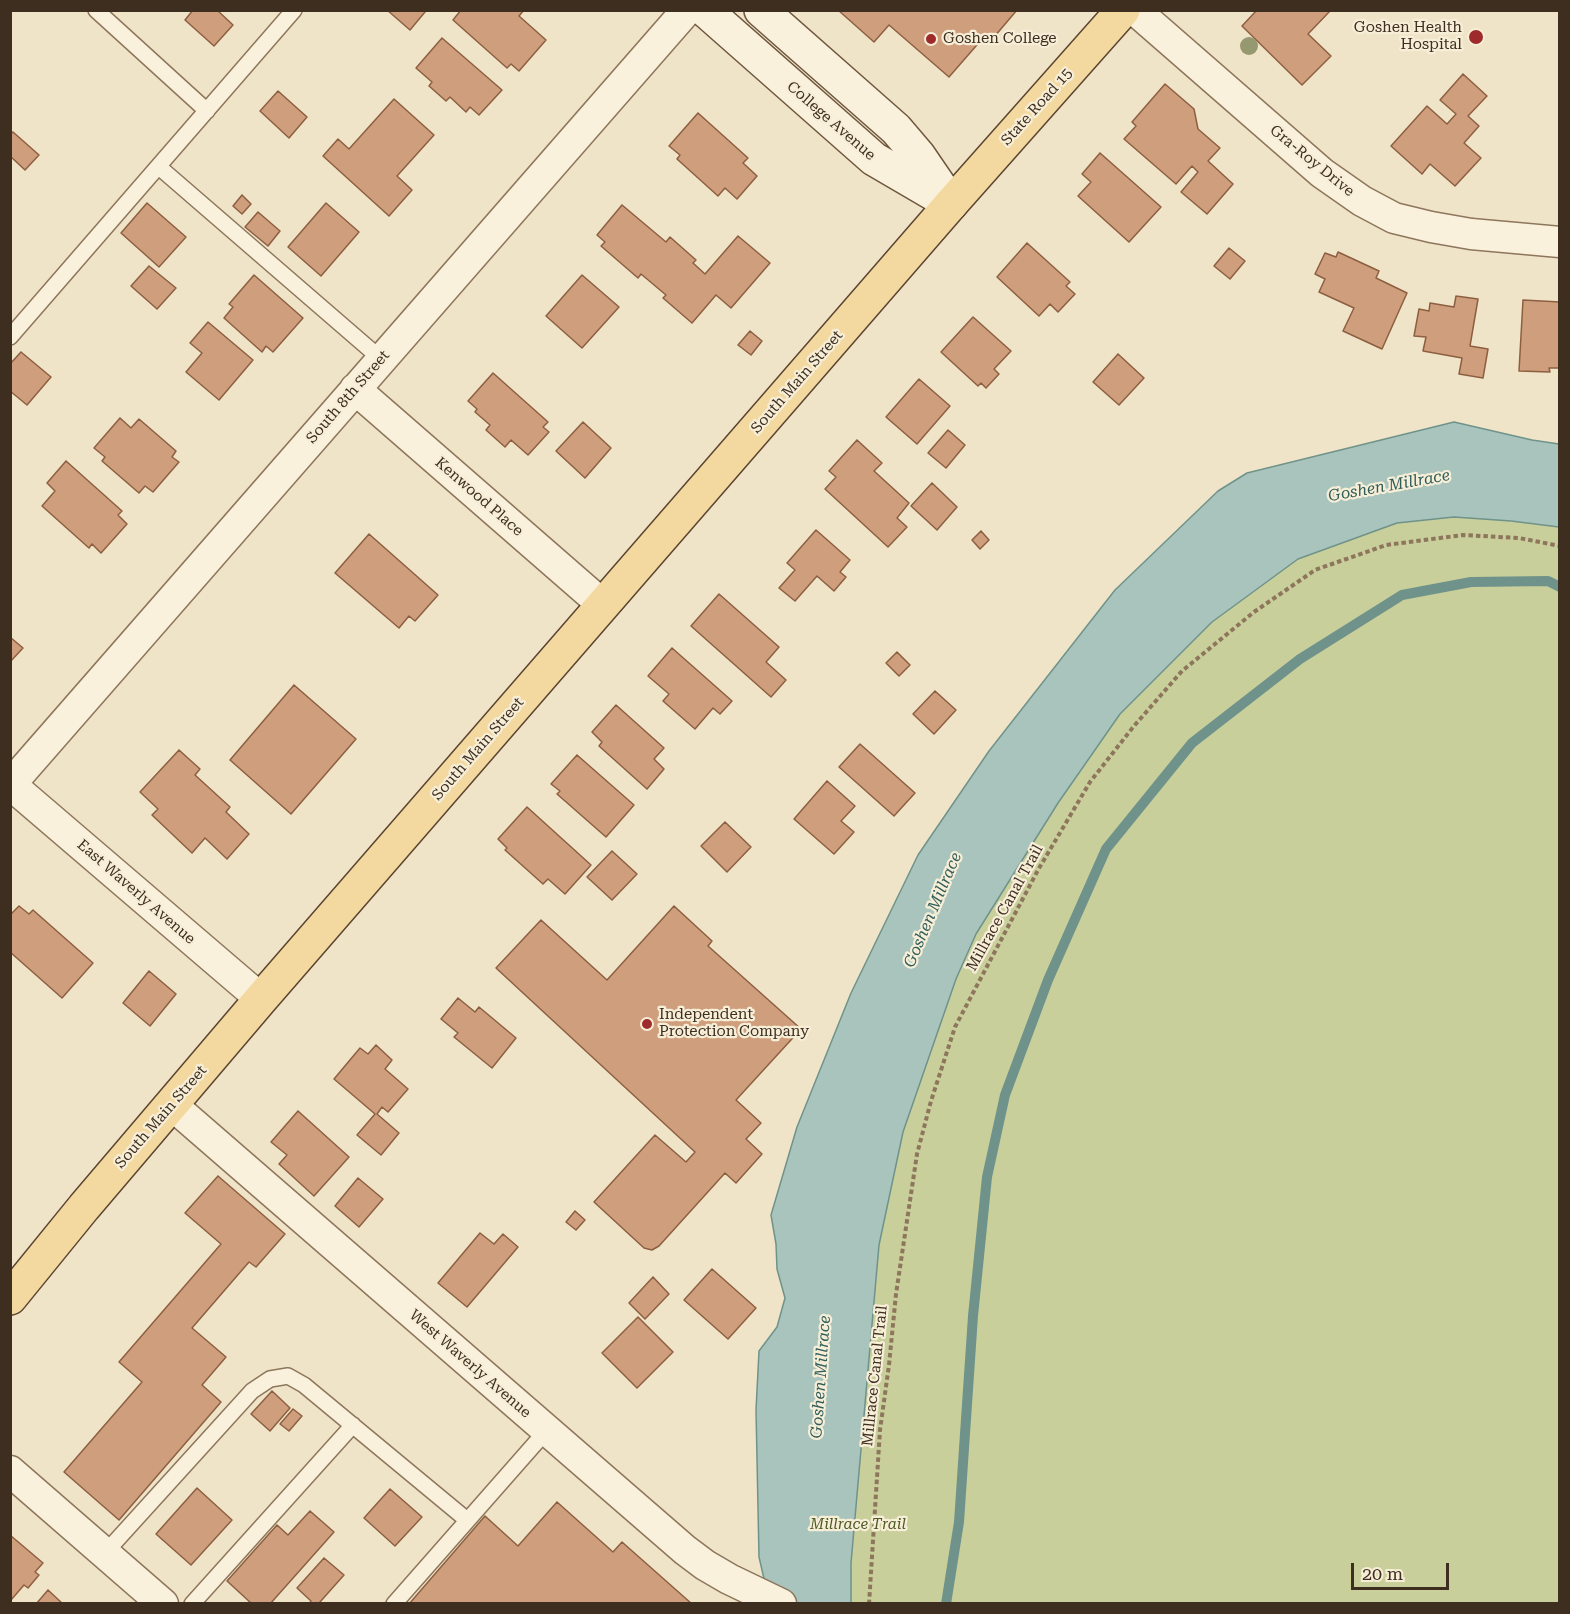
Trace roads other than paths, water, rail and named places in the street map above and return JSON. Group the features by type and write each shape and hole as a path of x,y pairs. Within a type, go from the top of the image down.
{"main road":[{"name":"College Avenue","path":"705,10 874,159 951,204"},
{"path":"761,10 896,129 919,156 951,204"},
{"name":"State Road 15","path":"951,204 1123,10"},
{"name":"South Main Street","path":"10,1298 84,1206 261,999 951,204"}],"street":[{"name":"South 8th Street","path":"11,784 687,10"},
{"name":"Gra-Roy Drive","path":"1135,10 1322,173 1362,201 1394,218 1431,228 1560,242"},
{"name":"Kenwood Place","path":"355,390 603,605"},
{"name":"East Waverly Avenue","path":"11,784 261,999"},
{"name":"West Waverly Avenue","path":"172,1105 685,1550 729,1579 781,1604"},
{"path":"10,1471 163,1604"}],"lane":[{"path":"96,10 207,111"},
{"path":"10,338 294,10"},
{"path":"159,167 381,359"},
{"path":"105,1553 252,1392 270,1379 288,1376 304,1384 467,1520"},
{"path":"192,1604 353,1425"},
{"path":"394,1604 547,1430"}],"water":[{"name":"Goshen Millrace","path":"1454,422 1559,444 1559,527 1454,517 1397,523 1298,559 1212,622 1120,714 1058,803 976,934 956,979 903,1132 879,1245 851,1563 851,1603 763,1603 765,1583 759,1557 756,1410 759,1351 777,1327 785,1298 777,1269 771,1215 797,1127 851,993 918,855 989,751 1115,590 1218,491 1247,473"}],"waterway":[{"path":"946,1604 959,1522 973,1316 987,1177 1005,1095 1048,980 1106,849 1192,743 1300,659 1402,595 1471,582 1548,581 1560,587"}],"place":[{"name":"Goshen Health Hospital","path":"1476,37"},
{"name":"Goshen College","path":"931,39"},
{"name":"Independent Protection Company","path":"647,1024"}],"park label":[{"name":"Millrace Trail","path":"858,1525"}]}
